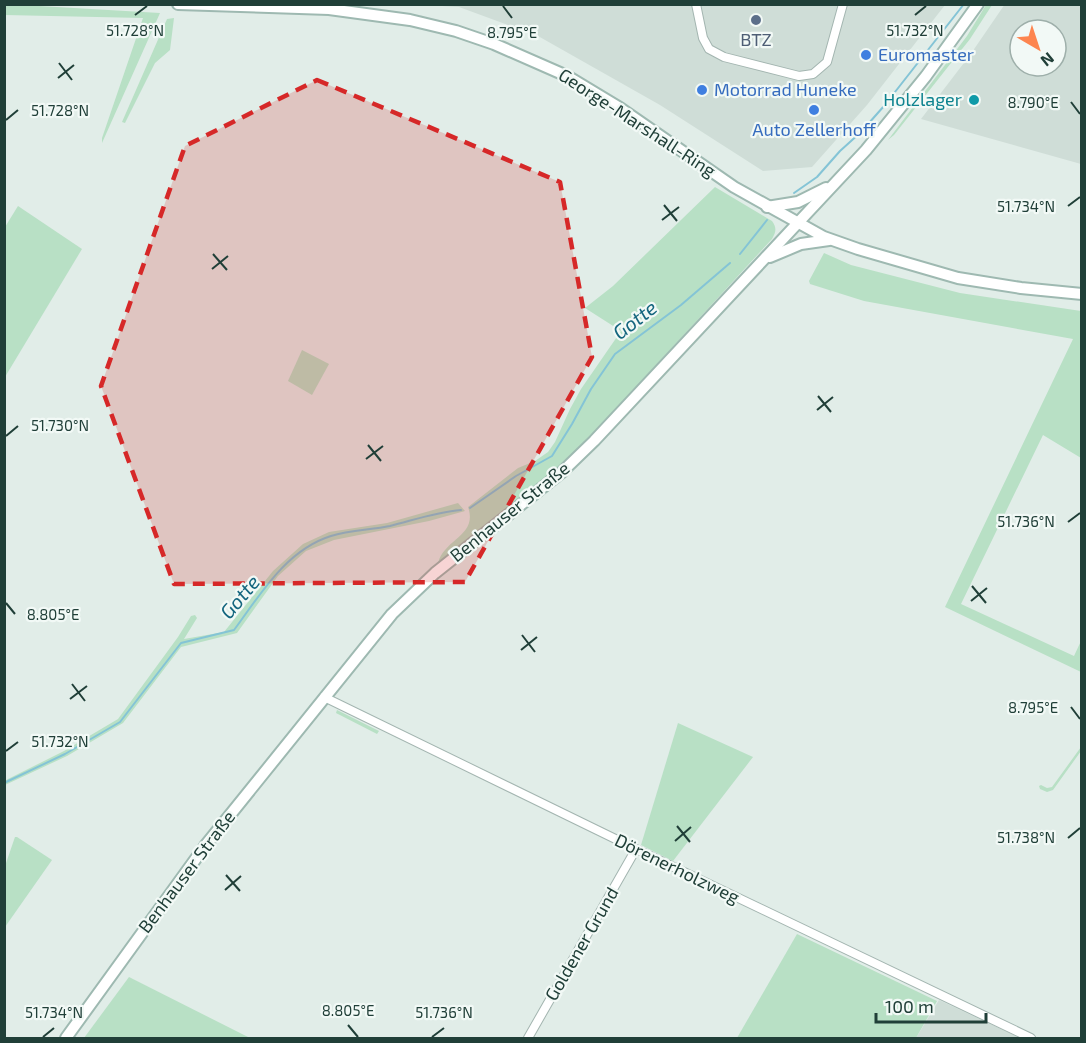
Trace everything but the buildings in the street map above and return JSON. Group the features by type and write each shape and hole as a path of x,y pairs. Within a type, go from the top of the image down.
{"main road":[{"name":"George-Marshall-Ring","path":"178,4 364,13 410,20 456,31 567,76 620,108 710,171 767,207 831,240 958,278 1021,288 1082,294"},
{"name":"Benhauser Straße","path":"66,1038 205,846 324,696 400,605 450,560 562,472 594,441 798,224 888,123 962,29 978,4"},
{"path":"767,207 798,201 834,183"},
{"path":"762,262 794,246 831,240"}],"street":[{"path":"696,4 703,38 709,49 724,57 799,76 813,74 827,62 843,4"},
{"name":"Dörenerholzweg","path":"324,696 636,849 1031,1038"},
{"name":"Goldener Grund","path":"528,1038 636,849"}],"highlighted area":[{"path":"317,80 560,182 592,357 465,582 174,584 101,386 185,146"}],"shaded area":[{"path":"1005,4 1081,5 1081,164 921,119 970,55"},
{"path":"425,5 945,5 867,105 812,167 763,171 660,105 538,36 459,7"},
{"path":"939,1000 1020,1038 916,1038"}],"green space":[{"path":"5,4 160,13 102,143 143,18 5,15"},
{"path":"986,5 992,5 970,39 888,140 967,36"},
{"path":"174,18 170,50 155,63 125,123 122,122 167,19"},
{"path":"715,187 772,221 775,230 772,239 560,468 438,563 447,548 469,524 468,507 518,468 535,461 548,452 581,389 621,331 585,308 613,286"},
{"path":"18,206 82,249 5,377 5,227"},
{"path":"824,253 851,265 960,293 1081,311 1081,458 1043,435 961,604 1074,656 1081,641 1081,672 945,607 1073,339 864,301 810,284 809,281"},
{"path":"302,350 329,364 312,395 288,381"},
{"path":"458,503 465,511 429,521 334,540 306,551 278,576 237,633 181,647 123,723 67,756 5,785 8,779 64,751 118,719 191,616 195,615 197,618 184,639 224,632 273,571 303,544 329,532 387,523"},
{"path":"337,710 379,731 377,734 336,713"},
{"path":"678,723 753,757 673,861 641,845"},
{"path":"1081,747 1081,751 1053,790 1047,792 1040,789 1041,785 1047,788 1052,787"},
{"path":"15,837 52,860 5,927 5,866"},
{"path":"797,934 937,1001 916,1038 737,1038"},
{"path":"129,977 250,1038 84,1038"}],"waterway":[{"name":"Gotte","path":"794,193 817,177 861,132 964,4"},
{"name":"Gotte","path":"740,254 767,220"},
{"name":"Gotte","path":"470,508 516,476 552,456 591,389 615,354 681,305 730,263"},
{"name":"Gotte","path":"4,783 65,754 120,722 181,643 234,630 275,575 287,563 315,543 338,534 390,526 434,514 461,510"}],"place":[{"name":"BTZ","path":"756,20"},
{"name":"Euromaster","path":"866,55"},
{"name":"Motorrad Huneke","path":"702,90"},
{"name":"Holzlager","path":"974,100"},
{"name":"Auto Zellerhoff","path":"814,110"}]}
